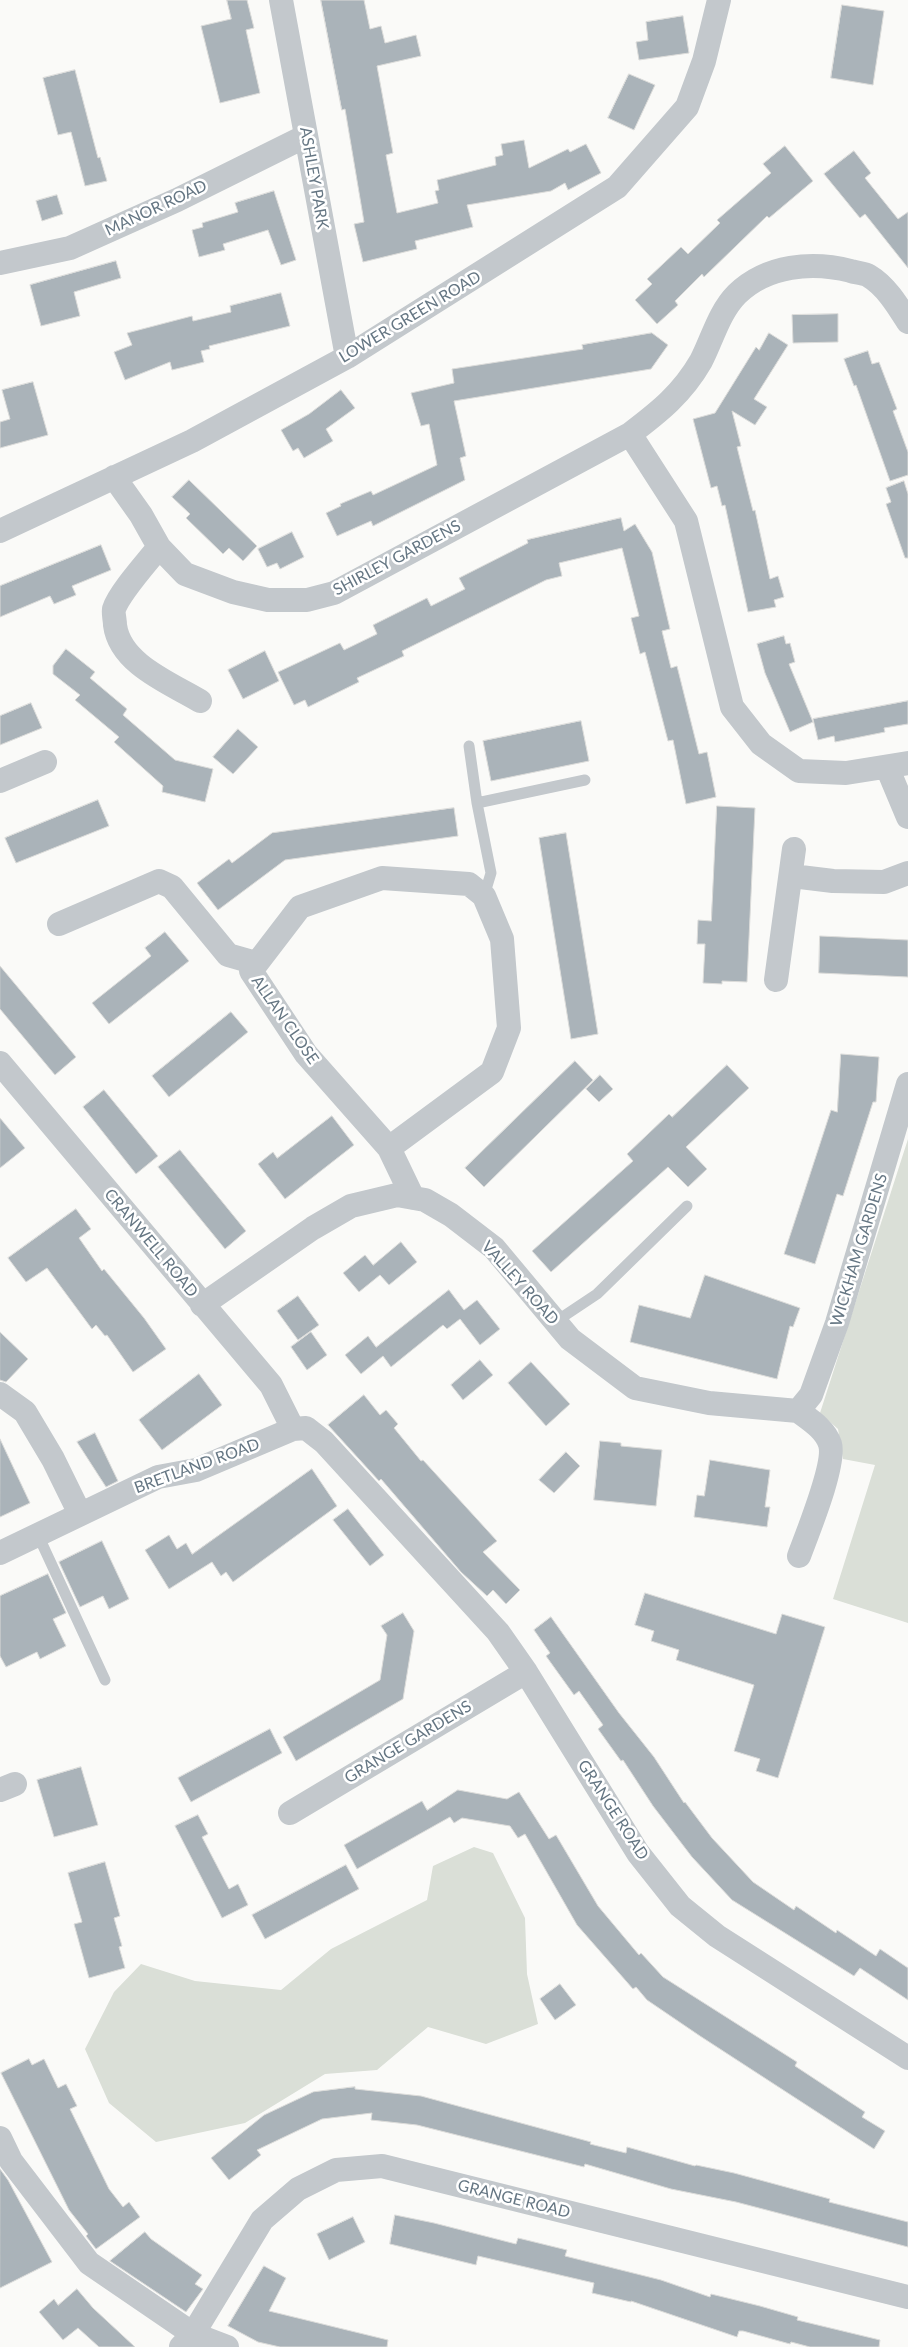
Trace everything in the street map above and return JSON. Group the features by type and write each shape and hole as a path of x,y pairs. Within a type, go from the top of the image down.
{"street":[{"name":"ASHLEY PARK","path":"281,0 347,357"},
{"name":"LOWER GREEN ROAD","path":"0,531 192,441 347,357 617,187 687,107 704,61 719,0"},
{"name":"MANOR ROAD","path":"0,262 70,248 177,200 306,136"},
{"name":"SHIRLEY GARDENS","path":"114,477 141,515 159,547 185,574 233,592 268,600 307,600 334,593 630,434 660,411 683,389 701,360 716,326 736,295 764,275 794,267 831,266 868,276 895,301 908,322"},
{"path":"630,434 686,521 732,706 761,744 799,771 846,773 897,765 908,817"},
{"path":"159,547 131,582 114,610 116,633 126,652 148,670 200,701"},
{"path":"0,781 45,762"},
{"path":"776,980 792,876 794,849"},
{"path":"792,876 833,881 884,882 908,873"},
{"name":"ALLAN CLOSE","path":"413,1198 389,1148 306,1054 251,971 300,907 382,878 469,884 484,896"},
{"path":"59,924 159,882 172,887 228,955 256,963"},
{"path":"389,1148 492,1072 509,1028 502,939 484,896"},
{"name":"CRANWELL ROAD","path":"0,1063 271,1385 293,1429"},
{"name":"WICKHAM GARDENS","path":"798,1410 811,1395 837,1323 908,1084"},
{"name":"VALLEY ROAD","path":"202,1305 313,1228 351,1206 397,1195 425,1200 451,1215 494,1248 570,1339 635,1388 709,1403 798,1410"},
{"path":"0,1394 25,1412 53,1459 80,1514"},
{"path":"798,1410 820,1427 830,1444 830,1462 799,1556"},
{"name":"GRANGE ROAD","path":"293,1429 306,1428 324,1442 498,1632 526,1672 638,1853 680,1906 717,1936 908,2058"},
{"name":"BRETLAND ROAD","path":"0,1553 158,1477 196,1470 293,1429"},
{"name":"GRANGE GARDENS","path":"290,1813 526,1672"},
{"path":"0,2138 10,2161 89,2264 187,2340 227,2347"},
{"name":"GRANGE ROAD","path":"187,2340 262,2220 298,2189 336,2170 382,2166 908,2297"}],"lane":[{"path":"469,746 477,803 491,873 484,896"},
{"path":"477,803 585,780"},
{"path":"555,1322 597,1294 687,1206"},
{"path":"38,1535 105,1680"}],"shaded area":[{"path":"908,1139 908,1623 833,1599 875,1465 843,1459 838,1429 820,1413"},
{"path":"474,1847 493,1853 525,1918 527,1974 538,2024 486,2044 428,2027 377,2070 325,2074 245,2123 156,2142 109,2103 85,2049 114,1992 141,1964 195,1981 281,1990 331,1949 427,1900 433,1866"}],"building":[{"path":"227,0 247,0 254,28 246,30 260,93 220,103 201,26 231,19"},
{"path":"321,0 364,0 370,29 381,26 385,43 416,35 421,56 377,66 393,153 386,155 397,213 438,203 435,191 439,190 437,180 496,165 495,157 503,155 501,144 524,140 529,168 568,149 570,152 586,144 601,173 568,190 565,183 551,191 467,205 473,227 415,241 417,249 363,262 354,224 364,222 345,109 342,110"},
{"path":"842,5 884,11 873,85 831,78"},
{"path":"683,16 689,53 639,60 636,42 648,40 646,22"},
{"path":"75,70 98,158 100,157 107,181 85,186 71,132 58,135 43,78"},
{"path":"629,74 655,85 634,130 608,118"},
{"path":"785,146 813,181 769,218 767,216 704,277 702,274 675,301 678,305 657,324 635,300 652,284 647,279 681,247 688,254 720,223 717,220 771,173 763,164"},
{"path":"854,151 871,173 865,178 898,219 908,212 908,268 865,214 860,218 824,174"},
{"path":"274,191 296,260 281,265 268,230 223,244 225,250 199,257 192,230 203,227 202,223 238,212 235,203"},
{"path":"57,195 63,214 42,221 36,201"},
{"path":"116,261 121,278 74,292 80,316 41,326 30,285"},
{"path":"281,293 290,326 209,346 210,349 201,351 204,362 172,370 170,362 125,380 114,352 132,345 127,333 192,316 193,321 231,312 230,306"},
{"path":"838,314 838,342 793,343 792,315"},
{"path":"652,333 668,345 651,369 454,401 466,456 460,458 465,480 373,526 371,521 337,536 326,513 341,506 340,504 371,491 373,495 437,465 429,424 421,426 411,393 454,383 452,369 583,349 582,345"},
{"path":"769,333 788,345 754,399 767,407 755,425 732,411 741,446 737,447 753,511 755,510 770,579 778,576 784,597 774,600 776,607 748,612 725,505 722,506 717,486 711,488 693,419 715,413 756,347 759,350"},
{"path":"868,351 872,364 879,362 897,409 893,411 908,452 908,475 890,481 856,385 854,386 844,359"},
{"path":"33,382 48,435 0,448 0,422 10,419 2,390"},
{"path":"341,390 355,408 326,429 333,441 304,458 298,448 293,451 281,430 309,414"},
{"path":"189,480 257,546 243,561 229,548 223,554 186,518 190,514 172,497"},
{"path":"904,481 908,494 908,558 905,558 886,504 891,502 886,488"},
{"path":"621,518 624,531 635,524 652,552 670,629 662,631 671,668 677,666 699,754 707,752 716,797 686,804 673,740 668,741 645,652 640,654 631,618 639,616 622,548 559,563 562,576 546,580 402,651 404,656 357,678 359,682 308,707 305,700 294,705 278,672 340,643 344,650 377,634 373,625 427,598 431,606 465,589 459,578 528,543 527,540"},
{"path":"292,532 304,557 280,569 277,563 267,567 258,549"},
{"path":"101,545 111,570 72,586 76,595 54,604 50,596 0,617 0,586"},
{"path":"784,636 786,644 790,643 795,662 789,664 813,722 790,732 765,673 757,644"},
{"path":"66,649 95,672 90,678 127,709 123,715 175,760 213,769 205,802 162,792 163,786 114,742 119,737 75,700 80,695 53,674 53,666"},
{"path":"265,651 279,681 243,699 228,670"},
{"path":"908,701 908,724 884,728 885,732 835,742 834,736 818,740 813,719"},
{"path":"31,703 42,728 0,745 0,716"},
{"path":"581,721 589,761 491,781 483,741"},
{"path":"238,729 258,747 233,774 213,757"},
{"path":"98,800 109,826 16,863 5,838"},
{"path":"717,806 755,808 747,982 722,981 722,984 703,983 705,944 697,944 698,920 711,921"},
{"path":"454,808 458,836 285,860 218,910 197,883 229,859 232,863 272,833"},
{"path":"566,833 598,1034 571,1039 539,838"},
{"path":"165,932 189,961 109,1024 92,1003 151,956 145,948"},
{"path":"820,936 908,940 908,977 819,973"},
{"path":"0,966 76,1057 55,1075 0,1009"},
{"path":"231,1012 248,1032 169,1097 152,1076"},
{"path":"841,1054 879,1057 876,1102 873,1102 843,1196 837,1194 815,1264 784,1254 831,1110 837,1112"},
{"path":"575,1061 593,1080 484,1187 465,1168"},
{"path":"727,1065 749,1088 686,1147 707,1169 688,1187 668,1167 551,1272 532,1251 633,1161 627,1154 669,1114 672,1117"},
{"path":"600,1075 613,1089 599,1102 586,1089"},
{"path":"104,1090 158,1156 136,1174 83,1107"},
{"path":"332,1116 354,1145 285,1199 258,1164 273,1152 277,1158"},
{"path":"0,1118 25,1148 0,1168"},
{"path":"180,1150 246,1231 225,1249 158,1167"},
{"path":"76,1209 91,1229 79,1238 102,1271 104,1269 144,1318 166,1349 133,1372 107,1335 105,1336 96,1325 92,1329 47,1268 26,1282 8,1258"},
{"path":"401,1242 417,1262 389,1285 380,1275 359,1292 343,1273 365,1255 373,1265"},
{"path":"705,1275 800,1308 793,1327 790,1326 777,1379 630,1342 639,1305 690,1318"},
{"path":"449,1290 464,1310 477,1300 500,1329 480,1345 460,1319 447,1329 443,1325 391,1367 383,1356 361,1374 345,1355 368,1336 376,1347"},
{"path":"298,1296 319,1325 298,1340 277,1311"},
{"path":"0,1332 28,1359 6,1382 0,1380"},
{"path":"311,1332 327,1355 307,1370 291,1347"},
{"path":"480,1360 493,1375 463,1400 451,1385"},
{"path":"531,1362 570,1404 546,1426 508,1383"},
{"path":"199,1374 222,1405 162,1450 139,1420"},
{"path":"364,1395 380,1415 386,1410 398,1424 394,1428 421,1461 423,1460 497,1541 483,1552 520,1590 506,1604 493,1590 487,1596 461,1572 381,1479 379,1481 328,1425"},
{"path":"95,1433 118,1481 106,1487 77,1442"},
{"path":"0,1439 30,1503 0,1517"},
{"path":"600,1441 621,1443 621,1446 662,1450 656,1506 594,1500"},
{"path":"566,1452 580,1466 554,1493 539,1480"},
{"path":"710,1460 770,1470 765,1507 770,1507 767,1527 694,1517 697,1495 704,1496"},
{"path":"312,1469 337,1506 233,1582 226,1572 221,1576 212,1562 169,1589 145,1550 169,1535 177,1549 186,1543 192,1554"},
{"path":"348,1509 384,1555 370,1566 333,1520"},
{"path":"102,1541 129,1599 109,1609 103,1596 80,1607 59,1562"},
{"path":"48,1574 66,1613 53,1619 66,1646 40,1659 37,1652 6,1667 0,1656 0,1596"},
{"path":"645,1593 776,1634 782,1614 825,1627 778,1778 756,1771 760,1759 734,1751 754,1685 676,1660 679,1650 651,1641 654,1631 635,1625"},
{"path":"403,1613 414,1631 403,1699 296,1761 283,1737 380,1680 387,1635 381,1626"},
{"path":"551,1617 619,1713 654,1757 684,1803 712,1838 753,1882 794,1910 796,1906 836,1933 837,1930 876,1956 880,1949 908,1968 908,2000 860,1968 854,1976 732,1900 692,1857 653,1806 623,1760 621,1761 598,1729 603,1725 579,1691 574,1695 546,1656 550,1653 534,1630"},
{"path":"270,1729 282,1753 191,1802 178,1778"},
{"path":"81,1767 98,1825 54,1837 37,1780"},
{"path":"458,1790 507,1799 519,1792 549,1839 556,1835 598,1906 639,1955 641,1953 663,1977 797,2062 795,2066 865,2112 862,2117 885,2131 874,2149 647,2000 636,1987 633,1989 577,1925 525,1834 518,1838 510,1826 462,1818 454,1823 450,1817 357,1869 344,1845 422,1801 427,1810"},
{"path":"198,1815 208,1834 202,1837 229,1889 238,1884 248,1905 222,1918 175,1826"},
{"path":"105,1862 120,1916 114,1918 122,1946 119,1947 125,1968 89,1978 74,1924 82,1922 68,1873"},
{"path":"346,1865 359,1889 265,1939 252,1915"},
{"path":"560,1984 576,2005 555,2020 540,1999"},
{"path":"29,2059 32,2065 44,2059 58,2088 66,2084 77,2106 70,2109 109,2189 123,2207 129,2202 140,2217 96,2249 86,2236 88,2234 69,2210 1,2073"},
{"path":"355,2087 355,2089 421,2096 591,2142 590,2144 626,2153 627,2147 695,2166 734,2173 830,2199 829,2202 908,2222 908,2247 736,2202 671,2189 585,2164 584,2167 417,2125 371,2120 372,2113 322,2119 257,2150 261,2155 229,2180 211,2158 264,2115 313,2092"},
{"path":"0,2169 8,2180 52,2262 0,2288"},
{"path":"395,2215 516,2244 518,2238 567,2250 565,2256 661,2280 710,2297 711,2294 760,2306 798,2317 797,2320 880,2340 879,2347 810,2347 791,2342 790,2344 743,2331 739,2331 737,2337 631,2301 592,2293 594,2283 478,2256 476,2265 390,2244"},
{"path":"353,2217 365,2242 329,2260 317,2234"},
{"path":"145,2232 151,2239 202,2275 195,2284 203,2289 186,2312 110,2261"},
{"path":"264,2266 286,2278 269,2311 388,2340 387,2347 280,2347 258,2342 228,2326"},
{"path":"77,2289 93,2308 135,2347 99,2347 78,2328 63,2340 39,2312 54,2299 58,2305"}]}
